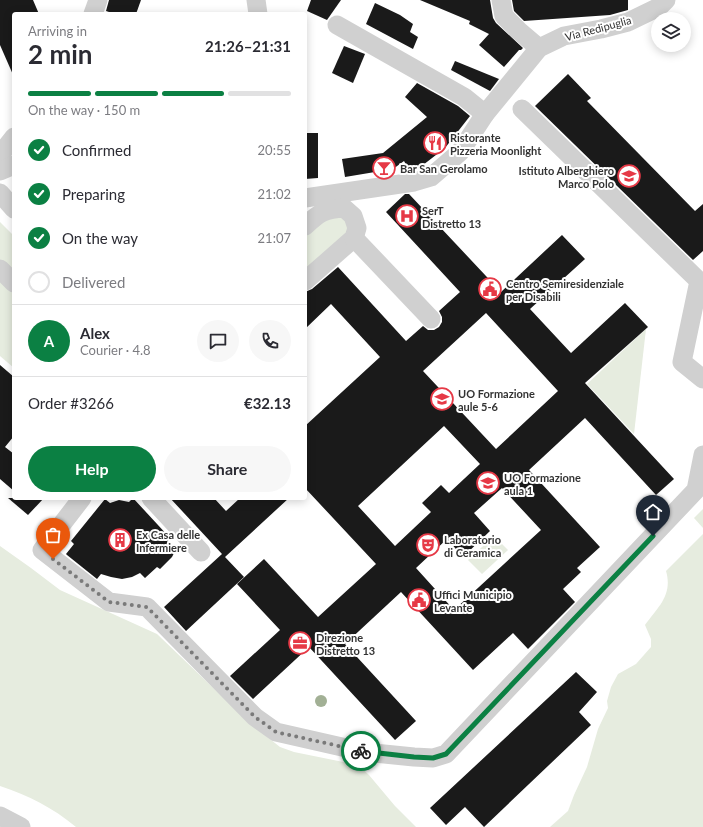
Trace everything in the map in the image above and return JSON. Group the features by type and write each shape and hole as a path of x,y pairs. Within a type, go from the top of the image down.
{"street":[{"path":"94,12 98,0"},
{"path":"256,0 258,12"},
{"path":"501,0 504,16 539,48"},
{"name":"Via Redipuglia","path":"307,198 414,182 431,177 460,152 485,114 539,48 564,36 628,22 659,7 666,0"},
{"path":"337,25 464,97 485,114"},
{"path":"522,109 699,281 682,362 703,379"},
{"path":"0,171 8,152"},
{"path":"0,192 12,207"},
{"path":"307,224 317,214 330,209 344,208 353,216 357,228 354,238 307,279"},
{"path":"354,238 431,319"},
{"path":"0,270 12,281"},
{"path":"80,500 42,550 109,602 147,607 255,717 276,732 364,752 433,758 446,754 696,490 703,455"},
{"path":"153,500 202,552"},
{"path":"0,816 21,827"}],"shaded area":[{"path":"344,216 350,233 307,274 307,232 322,217"},
{"path":"0,222 12,234 12,273 0,261"},
{"path":"0,281 12,290 12,366 0,356"},
{"path":"646,329 634,434 587,384"},
{"path":"703,509 703,528 694,518"},
{"path":"703,534 703,827 550,827 568,811 587,767 598,729 608,708 607,701 611,687 618,674 636,664 651,647 651,639 645,625 666,594 668,579 666,571"},
{"path":"494,536 508,550 482,574 468,560"},
{"path":"0,546 60,590 157,634 251,724 280,747 294,752 358,765 369,775 395,806 416,827 76,827 40,803 0,786"}],"building":[{"path":"0,0 33,0 38,12 12,12 12,72 0,45"},
{"path":"109,0 141,0 137,12 106,11"},
{"path":"311,0 341,0 327,20 307,11"},
{"path":"420,0 490,0 493,18 496,23 523,48 519,50 504,67 479,45 489,34 469,24 470,21"},
{"path":"512,0 628,0 628,10 610,15 524,21 514,11"},
{"path":"375,3 400,15 413,24 410,32 418,37 413,49 366,24"},
{"path":"344,46 365,54 353,83 332,73"},
{"path":"455,61 499,79 490,91 451,70"},
{"name":"Istituto Alberghiero Marco Polo","path":"568,74 591,98 587,101 695,211 703,204 703,251 693,260 535,106"},
{"path":"417,83 458,106 470,116 445,148 423,165 409,170 404,161 393,169 345,177 342,159 383,153 427,117 405,97"},
{"path":"307,133 318,133 318,178 307,179"},
{"path":"405,194 409,194 501,292 562,235 585,259 530,309 571,353 625,303 648,327 585,383 674,479 656,495 585,418 529,470 600,547 577,568 581,572 563,589 575,602 528,649 513,633 473,670 401,592 345,644 416,721 395,740 309,647 253,699 230,676 280,630 237,584 264,559 318,617 376,564 307,490 307,424 380,357 331,304 307,327 307,291 312,289 338,267 406,341 423,326 428,330 434,330 439,327 442,322 442,317 439,311 460,292 386,212","holes":["486,313 558,391 496,449 423,371","444,426 480,464 449,493 441,485 422,503 431,512 395,546 358,506","502,488 541,530 454,610 416,568 447,539 463,557 490,531 474,513"]},
{"path":"0,365 12,375 12,438 5,447 12,452 12,489 0,479"},
{"path":"8,498 12,498 12,500 42,500 28,515"},
{"name":"Ex Casa delle Infermiere","path":"104,500 110,503 119,500 129,502 131,500 135,500 170,538 167,542 175,551 172,557 160,569 157,567 145,578 140,573 132,577 122,579 101,574 97,579 66,554 74,544 71,541"},
{"path":"172,500 216,500 226,511 238,500 287,500 225,557 244,577 186,631 164,607 222,554"},
{"path":"576,672 597,692 579,712 591,725 484,827 465,807 446,825 430,808"}],"way so far":[{"path":"53,559 109,602 147,607 255,717 276,732 361,751"}],"place":[{"name":"Ristorante Pizzeria Moonlight","path":"435,143"},
{"name":"Bar San Gerolamo","path":"384,168"},
{"name":"Istituto Alberghiero Marco Polo","path":"629,176"},
{"name":"SerT Distretto 13","path":"407,216"},
{"name":"Centro Semiresidenziale per Disabili","path":"490,289"},
{"name":"UO Formazione aule 5-6","path":"442,399"},
{"name":"UO Formazione aula 1","path":"488,483"},
{"name":"Ex Casa delle Infermiere","path":"120,540"},
{"name":"Laboratorio di Ceramica","path":"428,545"},
{"name":"Uffici Municipio Levante","path":"419,600"},
{"name":"Direzione Distretto 13","path":"300,643"}],"route":[{"path":"361,751 433,758 446,754 653,536"}]}
